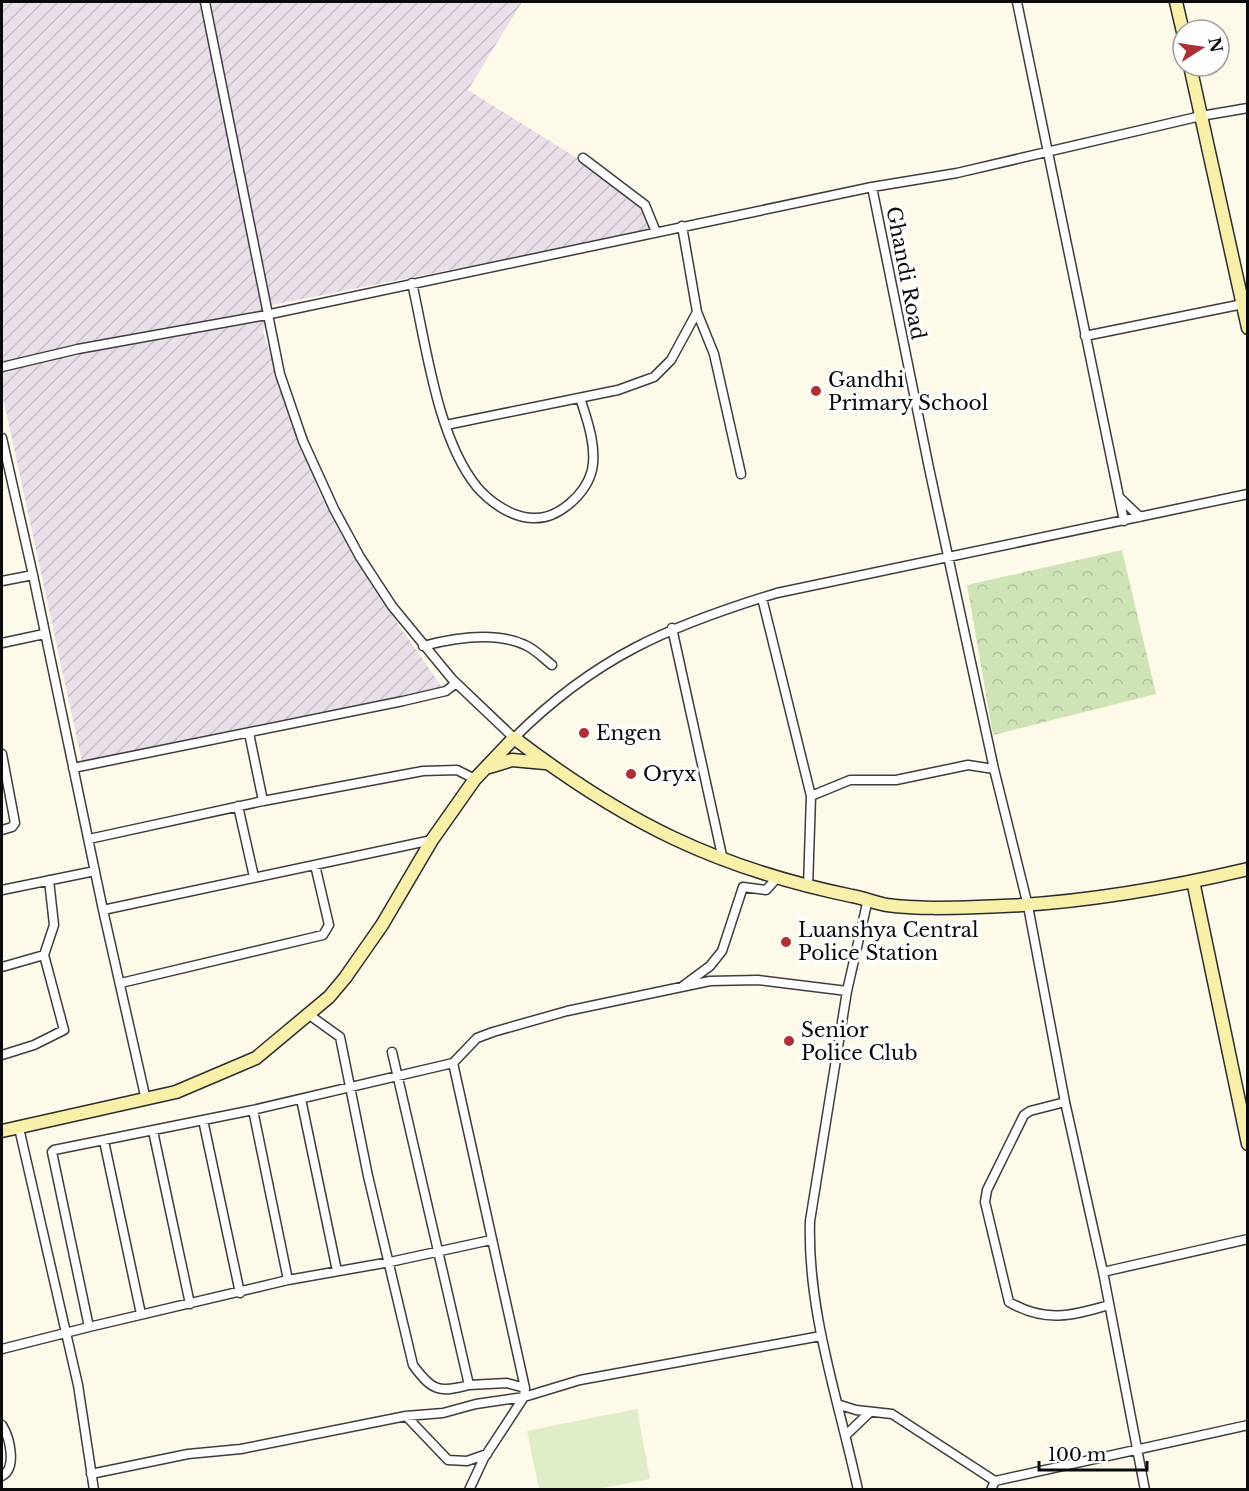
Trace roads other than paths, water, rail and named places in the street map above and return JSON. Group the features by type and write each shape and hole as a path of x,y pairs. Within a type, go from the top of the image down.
{"main road":[{"path":"1176,2 1180,18"},
{"path":"1193,78 1248,328"},
{"path":"2,1131 146,1100 200,1083 256,1058 329,997 364,954 432,840 476,777 514,738 549,765 640,824 723,860 776,879 868,899 885,905 921,908 1029,906 1193,881 1248,869"},
{"path":"476,777 494,765 512,760 531,760 549,765"},
{"path":"1193,881 1248,1144"}],"street":[{"path":"205,2 280,374 315,471 360,557 392,606 456,683 514,738 569,687 621,654 672,628 762,598 1248,495"},
{"path":"1017,2 1124,521"},
{"path":"2,367 78,349 268,315 872,187 957,173 1047,150 1248,108"},
{"path":"583,158 645,205 656,232"},
{"name":"Ghandi Road","path":"872,187 994,769 1029,906 1065,1102 1103,1272 1145,1490"},
{"path":"682,226 697,312 714,354 741,474"},
{"path":"412,283 446,424 466,470 485,495 512,514 532,518 549,515 566,506 579,495 588,481 592,468 592,447 580,398"},
{"path":"1085,336 1243,304"},
{"path":"446,424 637,385 654,377 671,360 697,312"},
{"path":"2,438 146,1100"},
{"path":"1119,498 1140,517"},
{"path":"2,581 33,575"},
{"path":"762,598 811,796 808,887"},
{"path":"672,628 723,860"},
{"path":"2,643 44,634"},
{"path":"423,646 442,641 489,637 526,645 552,665"},
{"path":"73,768 446,691 456,683"},
{"path":"249,733 263,801"},
{"path":"2,754 15,823 12,827 2,830"},
{"path":"811,796 850,780 896,780 968,765 994,769"},
{"path":"89,840 238,806 438,769 462,771 476,777"},
{"path":"238,806 254,878"},
{"path":"103,910 432,840"},
{"path":"121,983 323,935 329,925 315,865"},
{"path":"2,890 95,871"},
{"path":"682,987 710,966 722,951 743,887 766,890 776,879"},
{"path":"2,1054 34,1046 64,1030 44,955 54,925 49,880"},
{"path":"858,1490 840,1405 821,1336 810,1244 810,1221 847,991 868,899"},
{"path":"2,967 44,955"},
{"path":"89,1327 52,1152 253,1110 453,1063 477,1038 493,1032 567,1011 710,981 743,979 847,991"},
{"path":"308,1014 340,1037 368,1176 413,1365 426,1382 438,1390 449,1391 470,1386 507,1383 525,1392"},
{"path":"392,1052 470,1386"},
{"path":"453,1063 525,1392 469,1490"},
{"path":"301,1099 337,1271"},
{"path":"1065,1102 1030,1111 1024,1115 987,1190 985,1202 1009,1302 1027,1312 1055,1317 1109,1305"},
{"path":"253,1110 288,1280"},
{"path":"203,1119 240,1293"},
{"path":"19,1128 78,1385 94,1490"},
{"path":"153,1131 190,1304"},
{"path":"104,1141 141,1314"},
{"path":"1103,1272 1248,1239"},
{"path":"2,1349 288,1280 390,1262 491,1240"},
{"path":"91,1474 189,1454 241,1449 406,1416 443,1413 580,1380 821,1336"},
{"path":"840,1405 892,1414 993,1485 1136,1448 1248,1425"},
{"path":"846,1435 870,1412"},
{"path":"406,1416 448,1460 467,1461 488,1454"},
{"path":"2,1425 12,1464 9,1471 2,1476"}],"place":[{"name":"Gandhi Primary School","path":"816,391"},
{"name":"Engen","path":"584,733"},
{"name":"Oryx","path":"631,774"},
{"name":"Luanshya Central Police Station","path":"786,942"},
{"name":"Senior Police Club","path":"789,1041"}]}
